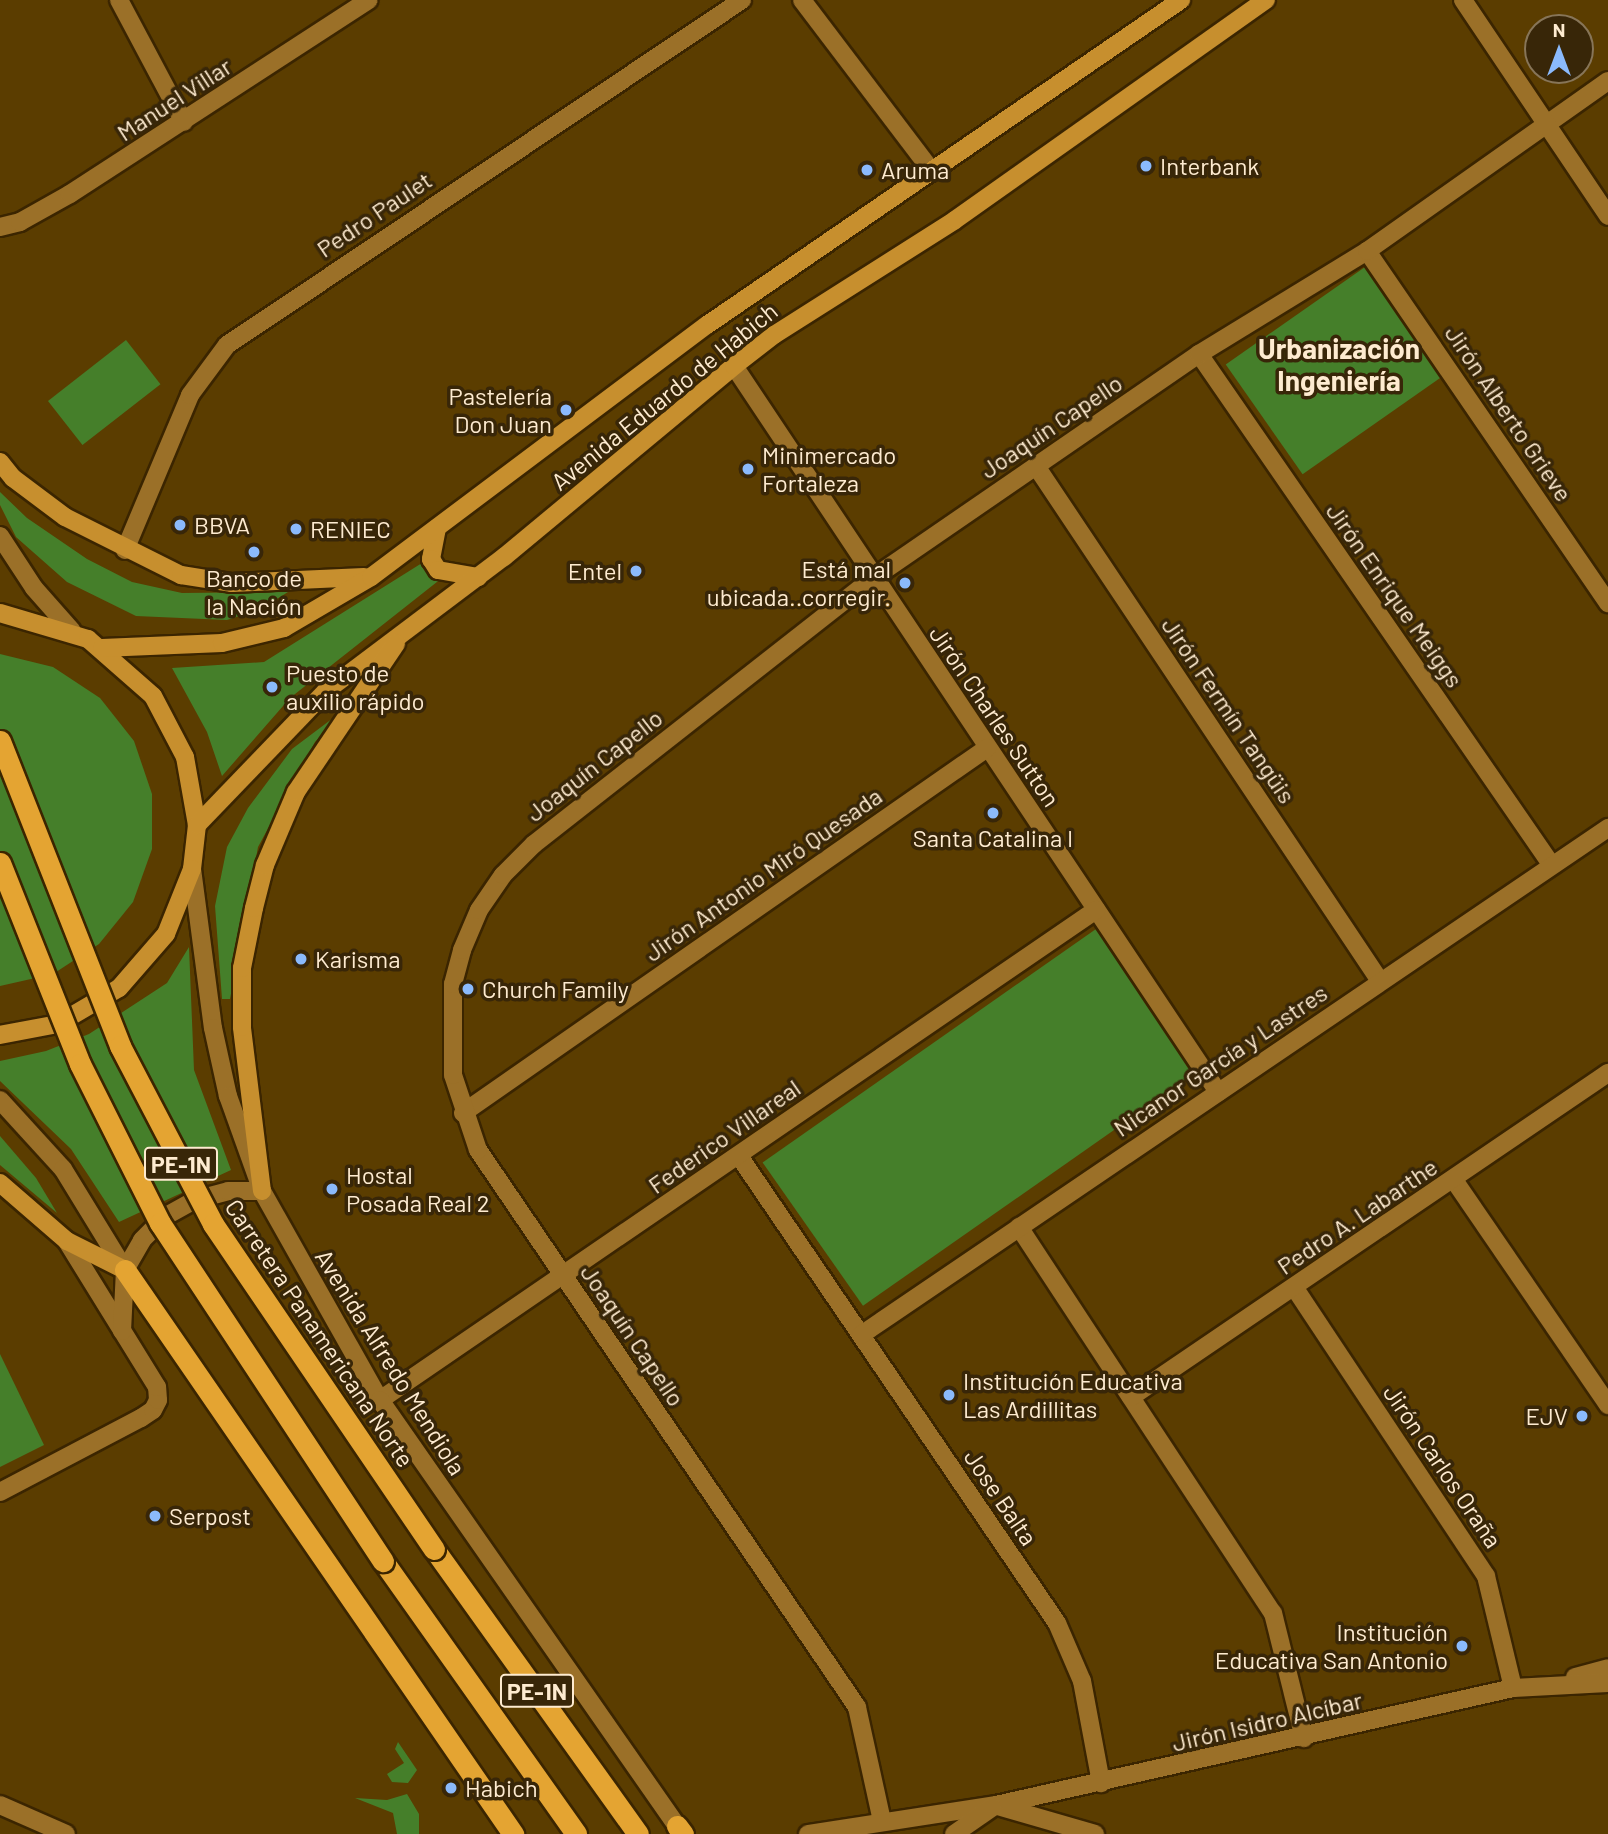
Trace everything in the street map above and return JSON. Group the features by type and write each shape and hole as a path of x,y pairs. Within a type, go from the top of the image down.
{"highway":[{"name":"Carretera Panamericana Norte","path":"0,741 120,1046 213,1224 433,1549 638,1834"},
{"name":"PE-1N","path":"0,863 80,1064 160,1223 383,1561 576,1834"},
{"path":"125,1270 513,1834"}],"main road":[{"name":"Avenida Eduardo de Habich","path":"102,648 222,643 284,628 371,577 706,325 1181,0"},
{"name":"Avenida Eduardo de Habich","path":"197,825 326,691 478,576 774,335 955,220 1266,0"},
{"path":"0,462 13,478 65,517 125,550 181,575 232,583 371,577"},
{"path":"437,528 430,559 438,569 478,576"},
{"path":"0,613 72,631 102,648 153,696 185,757 197,825 192,869 166,934 119,988 58,1024 0,1035"},
{"path":"262,1191 242,1027 242,968 262,876 282,822 307,774 405,631"},
{"path":"0,1183 67,1241 125,1270"}],"street":[{"path":"120,0 184,122"},
{"name":"Manuel Villar","path":"0,227 20,222 70,194 369,0"},
{"name":"Pedro Paulet","path":"125,550 190,395 228,345 743,0"},
{"path":"802,0 931,170"},
{"path":"1463,0 1608,216"},
{"name":"Joaquín Capello","path":"882,1821 856,1707 478,1150 463,1113 453,1074 453,984 479,910 503,875 578,807 873,578 1199,355 1367,251 1608,81"},
{"name":"Jirón Alberto Grieve","path":"1367,251 1608,603"},
{"name":"Jirón Enrique Meiggs","path":"1199,355 1551,864"},
{"name":"Jirón Charles Sutton","path":"734,366 873,578 1218,1091"},
{"name":"Jirón Fermín Tangüis","path":"1037,466 1380,981"},
{"path":"0,536 34,588 72,631"},
{"name":"Jirón Antonio Miró Quesada","path":"463,1113 987,748"},
{"name":"Nicanor García y Lastres","path":"861,1335 1551,864 1608,828"},
{"name":"Avenida Alfredo Mendiola","path":"192,869 213,1028 228,1096 262,1191 380,1400 684,1831"},
{"name":"Federico Villareal","path":"380,1400 1096,910"},
{"name":"Pedro A. Labarthe","path":"1131,1397 1608,1073"},
{"path":"0,1100 63,1170 125,1270"},
{"name":"Jose Balta","path":"739,1156 1057,1623 1082,1681 1101,1783"},
{"path":"1454,1180 1608,1405"},
{"path":"122,1331 125,1270 142,1240 166,1216 217,1194 262,1191"},
{"path":"1019,1227 1273,1613 1304,1738"},
{"path":"0,1492 153,1410 157,1387 67,1241"},
{"name":"Jirón Carlos Oraña","path":"1294,1287 1486,1576 1513,1688"},
{"name":"Jirón Isidro Alcíbar","path":"1548,1685 1608,1668"},
{"name":"Jirón Isidro Alcíbar","path":"808,1834 996,1805 1304,1738 1513,1688 1608,1683"},
{"path":"0,1805 66,1834"},
{"path":"996,1805 1095,1834"},
{"name":"Jirón Isidro Alcíbar","path":"954,1834 996,1805"}],"green space":[{"path":"1365,267 1442,377 1303,474 1226,365"},
{"path":"126,340 160,384 82,445 48,401"},
{"path":"0,492 27,518 87,559 132,582 182,593 288,592 261,609 227,620 136,616 67,582 16,537 0,505"},
{"path":"422,563 442,578 290,698 222,776 207,732 172,668 264,662"},
{"path":"0,654 53,667 100,698 134,741 152,794 152,849 133,902 99,944 53,974 0,986"},
{"path":"353,703 315,742 258,847 230,999 222,999 215,906 227,847 248,808 292,749"},
{"path":"1096,929 1196,1072 863,1306 763,1162"},
{"path":"189,947 194,1070 231,1170 119,1222 71,1149 0,1081 0,1061 46,1051 89,1034 167,983"},
{"path":"0,1136 36,1178 57,1213 0,1165"},
{"path":"0,1354 44,1445 0,1467"},
{"path":"398,1742 417,1770 408,1783 392,1782 387,1774 404,1763 395,1749"},
{"path":"407,1794 419,1814 419,1834 397,1834 393,1813 355,1798 387,1800"}],"place":[{"name":"Interbank","path":"1146,166"},
{"name":"Aruma","path":"867,170"},
{"name":"Pastelería Don Juan","path":"566,410"},
{"name":"Minimercado Fortaleza","path":"748,469"},
{"name":"BBVA","path":"180,525"},
{"name":"RENIEC","path":"296,529"},
{"name":"Banco de la Nación","path":"254,552"},
{"name":"Entel","path":"636,571"},
{"name":"Está mal ubicada..corregir.","path":"905,583"},
{"name":"Puesto de auxilio rápido","path":"272,687"},
{"name":"Santa Catalina I","path":"993,813"},
{"name":"Karisma","path":"301,959"},
{"name":"Church Family","path":"468,989"},
{"name":"Hostal Posada Real 2","path":"332,1189"},
{"name":"Institución Educativa Las Ardillitas","path":"949,1395"},
{"name":"EJV","path":"1582,1416"},
{"name":"Serpost","path":"155,1516"},
{"name":"Institución Educativa San Antonio","path":"1462,1646"},
{"name":"Habich","path":"451,1788"}],"district":[{"name":"Urbanización Ingeniería","path":"1339,364"}]}
